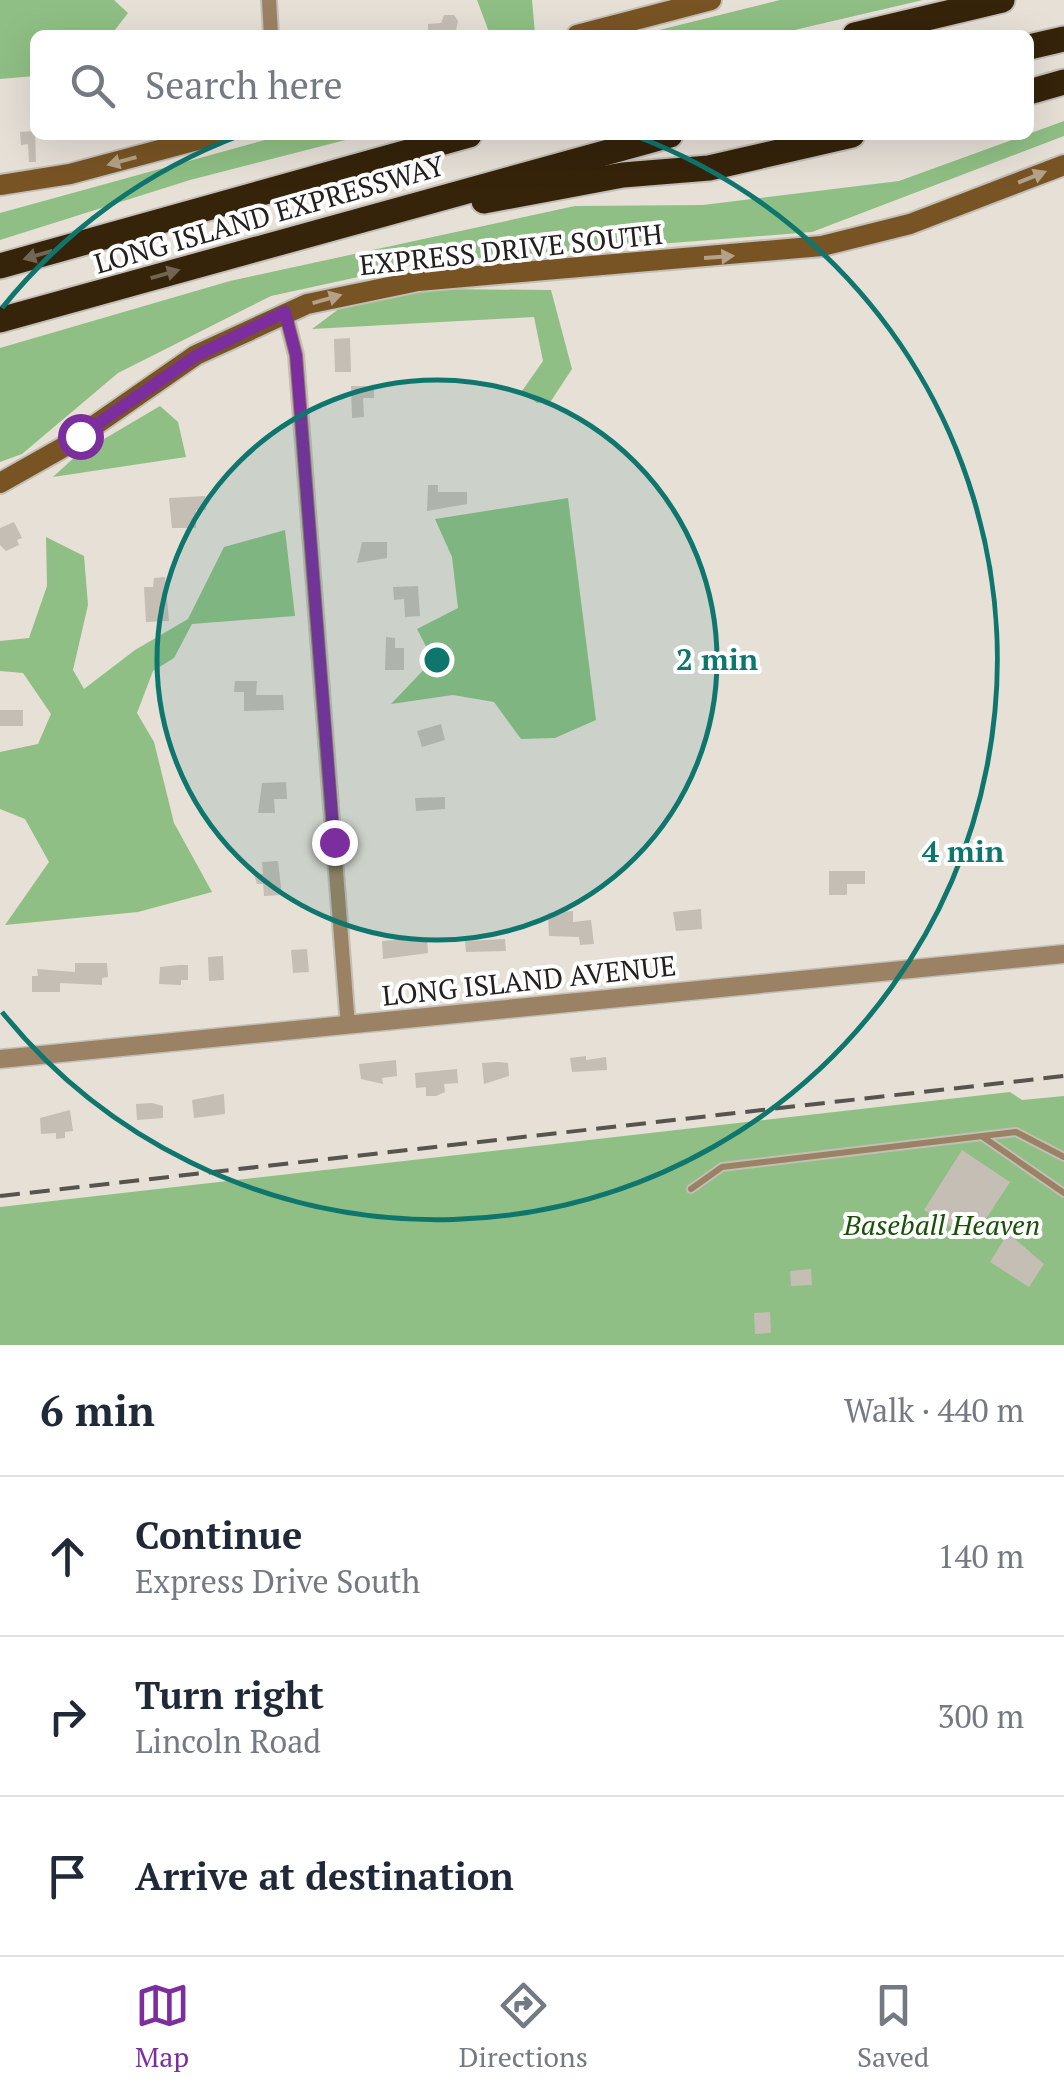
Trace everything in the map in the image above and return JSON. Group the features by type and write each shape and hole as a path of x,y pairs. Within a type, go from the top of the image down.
{"highway":[{"path":"875,30 1002,0"},
{"path":"1034,46 1064,39"},
{"path":"1034,91 1064,82"},
{"name":"LONG ISLAND EXPRESSWAY","path":"0,266 451,140"},
{"name":"LONG ISLAND EXPRESSWAY","path":"1,314 652,140"},
{"path":"361,220 623,175 709,168 830,140"}],"main road":[{"path":"596,30 711,0"},
{"path":"0,184 99,167 198,140"},
{"name":"EXPRESS DRIVE SOUTH","path":"0,483 62,448 196,356 285,312 394,284 822,246 910,224 1064,165"}],"street":[{"path":"269,0 271,30"},
{"path":"285,312 296,355 348,1026"},
{"name":"LONG ISLAND AVENUE","path":"0,1060 1064,954"}],"lane":[{"path":"691,1189 722,1166 1016,1132 1064,1158"},
{"path":"982,1136 1064,1193"}],"green space":[{"path":"0,0 114,0 128,13 115,30 30,30 30,76 0,79"},
{"path":"477,0 532,0 535,30 488,30"},
{"path":"780,0 923,0 794,30 659,30"},
{"path":"1064,121 1064,136 812,232 427,262 271,296 118,373 22,454 0,462 0,348 230,281 575,206 703,205 899,181 1012,140 1034,140 1034,132"},
{"path":"265,140 346,140 190,180 0,240 0,213"},
{"path":"440,289 551,290 572,369 551,401 537,403 522,391 543,361 534,317 312,329 348,302"},
{"path":"160,406 178,422 186,457 53,477 77,455"},
{"path":"568,498 596,720 555,738 521,739 494,702 453,695 391,704 433,660 417,629 458,608 452,557 435,519"},
{"path":"285,530 295,616 192,624 174,658 153,671 137,713 154,742 174,823 212,892 138,912 5,925 49,862 25,819 0,809 0,752 38,744 51,714 23,673 0,671 0,641 29,638 47,586 46,537 84,556 88,605 73,670 84,689 135,650 188,619 224,547"},
{"name":"Baseball Heaven","path":"1010,1092 1022,1100 1064,1096 1064,1345 0,1345 0,1207"}],"building":[{"path":"444,15 454,15 458,21 456,30 428,30 428,24 441,23"},
{"path":"30,131 30,140 35,140 36,162 29,162 28,144 21,145 20,132"},
{"path":"350,338 351,372 335,372 334,339"},
{"path":"351,386 374,386 374,398 363,398 364,417 352,418"},
{"path":"428,485 438,485 438,492 467,492 467,504 427,511"},
{"path":"205,496 206,510 196,510 196,528 172,528 169,498"},
{"path":"14,522 22,538 17,540 19,545 6,551 0,545 0,528"},
{"path":"362,542 387,542 387,558 357,563"},
{"path":"165,577 169,621 146,622 144,587 153,587 154,578"},
{"path":"418,586 420,616 405,617 404,599 394,600 393,587"},
{"path":"386,637 395,638 395,648 404,648 404,670 385,670"},
{"path":"235,681 257,681 256,695 283,695 284,710 244,711 244,692 234,692"},
{"path":"0,710 23,710 23,726 0,726"},
{"path":"441,724 445,740 422,747 417,731"},
{"path":"286,782 287,799 274,799 275,813 258,813 262,783"},
{"path":"445,797 445,809 416,811 415,798"},
{"path":"278,861 282,895 264,896 263,884 257,884 254,874 263,874 262,862"},
{"path":"829,871 865,871 865,884 847,884 847,895 829,895"},
{"path":"701,909 702,929 676,931 673,912"},
{"path":"573,911 573,922 591,920 594,944 580,945 579,937 549,936 548,913"},
{"path":"427,937 428,953 383,959 382,941"},
{"path":"505,939 506,951 466,952 465,941"},
{"path":"307,949 309,972 293,973 291,950"},
{"path":"223,956 224,980 209,981 208,957"},
{"path":"75,963 107,963 108,977 102,978 102,985 60,983 60,992 32,992 32,976 38,976 37,969 75,972"},
{"path":"188,965 188,980 181,980 181,985 159,984 160,967"},
{"path":"586,1056 586,1060 606,1057 607,1070 572,1072 570,1058"},
{"path":"396,1060 397,1076 382,1078 383,1084 361,1079 359,1064"},
{"path":"482,1063 508,1063 509,1076 484,1084"},
{"path":"457,1069 458,1083 444,1084 445,1092 426,1096 426,1087 416,1088 415,1073"},
{"path":"224,1094 225,1114 194,1118 192,1100"},
{"path":"136,1104 163,1106 163,1118 137,1120"},
{"path":"70,1110 73,1131 65,1132 65,1138 56,1139 56,1133 41,1134 40,1118"},
{"path":"962,1150 1010,1182 972,1240 924,1210"},
{"path":"1008,1233 1044,1264 1029,1287 990,1262"},
{"path":"811,1269 812,1285 791,1286 790,1271"},
{"path":"770,1312 771,1333 755,1334 754,1313"}],"railway":[{"path":"0,1196 1064,1076"}],"route":[{"path":"80,436 196,356 285,312 296,355 334,842"}]}
